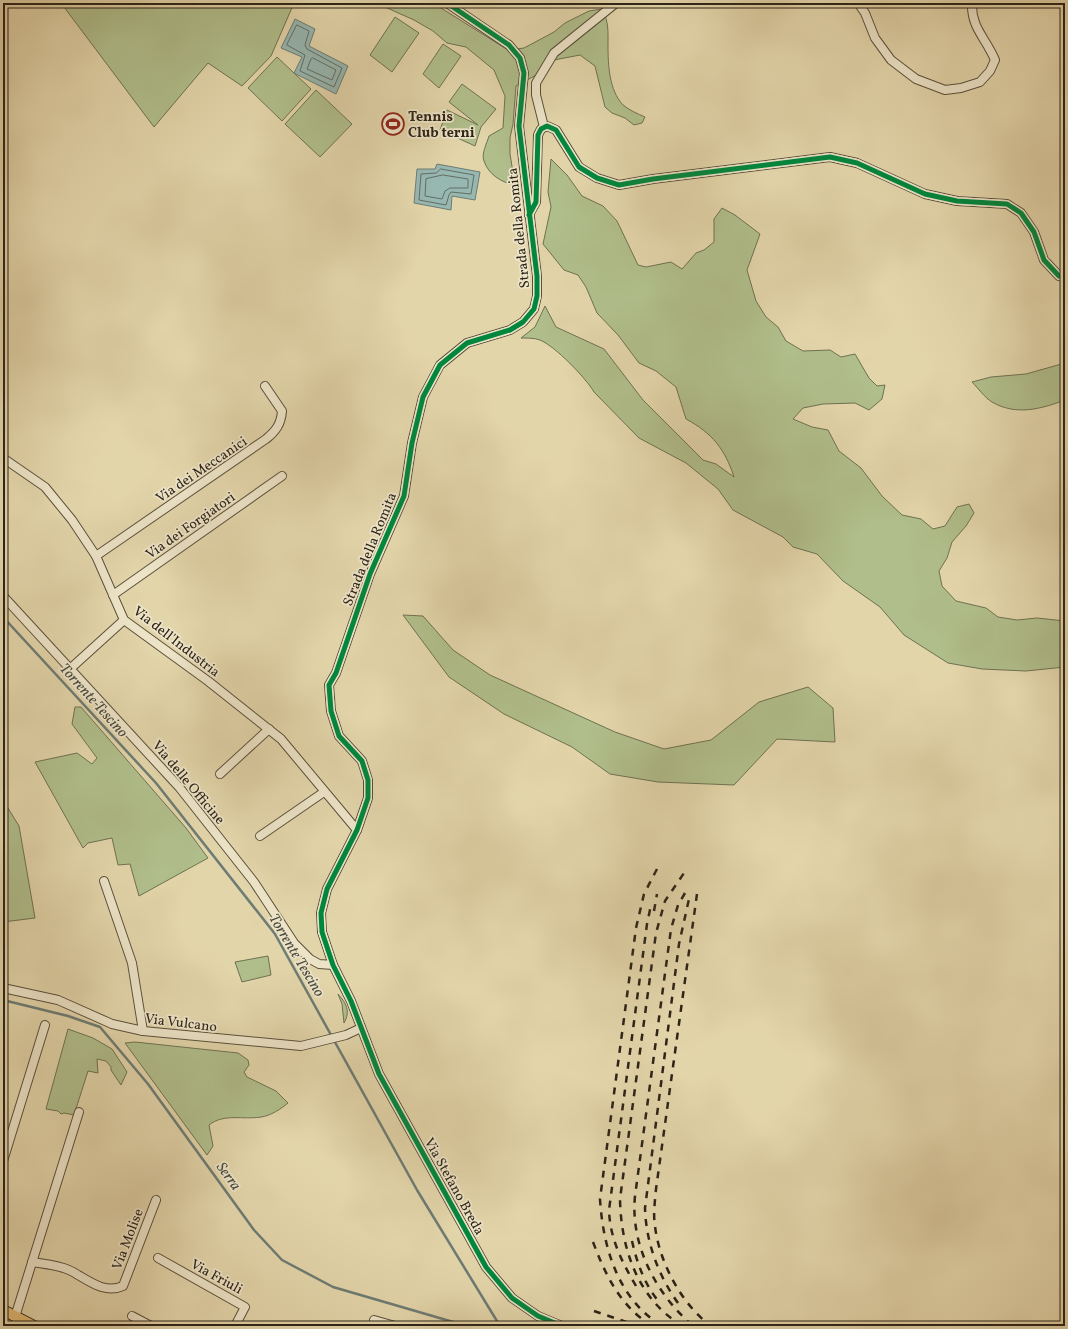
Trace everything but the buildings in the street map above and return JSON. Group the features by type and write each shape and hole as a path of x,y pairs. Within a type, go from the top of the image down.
{"main road":[{"path":"3,1310 34,1326"}],"street":[{"name":"Strada della Romita","path":"361,1028 351,1001 333,965 322,932 321,913 327,888 356,830 368,798 368,780 362,761 339,736 331,711 329,685 336,673 370,574 404,496 412,443 422,397 440,365 467,343 510,330 523,322 534,309 537,296 537,276 519,126 524,73 520,58 510,45 447,3"},
{"path":"544,127 536,95 536,83 539,77 554,53 616,3"},
{"path":"858,3 865,13 875,38 891,60 916,79 945,90 961,88 980,82 990,71 995,60 990,47 973,22 972,3"},
{"path":"529,215 536,202 538,135 544,127 550,126 556,130 579,167 597,178 619,185 653,179 830,156 857,164 925,194 957,201 1007,204 1021,213 1034,232 1044,260 1059,276 1065,277"},
{"name":"Via dei Meccanici","path":"96,556 274,432 281,422 282,411 265,386"},
{"name":"Via dell'Industria","path":"3,458 45,487 72,520 96,556 124,620 208,680 281,740 356,830"},
{"name":"Via dei Forgiatori","path":"113,595 282,476"},
{"name":"Via delle Officine","path":"3,596 71,668 179,787 254,882 294,943 310,959 319,964 333,965"},
{"path":"71,668 124,620"},
{"path":"220,774 269,730"},
{"path":"260,836 324,792"},
{"path":"104,881 132,963 143,1031"},
{"name":"Via Vulcano","path":"3,988 58,1000 112,1024 143,1031 287,1046 301,1046 327,1041 361,1028"},
{"path":"3,1161 45,1025"},
{"name":"Via Stefano Breda","path":"361,1028 379,1074 486,1267 512,1298 538,1316 562,1326"},
{"path":"15,1317 79,1112"},
{"name":"Via Molise","path":"32,1262 68,1270 104,1288 115,1290 122,1286 156,1200"},
{"name":"Via Friuli","path":"158,1258 245,1307 235,1326"},
{"path":"132,1316 151,1326"},
{"path":"374,1320 395,1326"}],"green space":[{"path":"61,3 294,3 271,56 242,86 208,63 154,127"},
{"path":"376,3 433,3 508,50 524,48 554,32 565,23 589,11 602,9 607,23 609,69 612,85 618,99 623,105 645,117 642,123 634,125 625,118 612,113 605,107 595,66 580,55 554,60 540,73 516,86 513,124 510,138 510,154 515,185 505,182 492,174 486,166 483,158 489,136 503,128 505,96 494,70 466,47 447,43 433,31 414,20"},
{"path":"395,17 419,33 392,72 370,55"},
{"path":"443,44 461,56 439,88 423,74"},
{"path":"277,57 311,89 282,121 248,88"},
{"path":"462,84 496,109 481,127 475,146 440,130 447,110 478,125 449,102"},
{"path":"316,90 352,124 320,157 285,124"},
{"path":"551,159 567,175 582,196 603,206 617,221 638,265 646,267 671,262 682,269 696,253 704,250 714,242 714,219 722,208 735,215 760,234 747,270 756,301 766,317 778,327 786,341 803,351 830,350 841,357 855,354 869,378 877,386 885,385 882,399 869,410 855,403 823,404 803,408 793,419 812,427 828,430 839,451 861,468 882,496 902,515 921,519 933,529 945,526 957,507 969,504 974,513 966,526 952,542 947,558 939,571 942,586 956,601 986,608 998,617 1017,620 1037,618 1065,621 1065,667 1026,671 982,669 948,663 904,635 880,607 843,581 817,554 793,547 783,537 733,510 718,489 686,463 639,438 594,392 562,355 538,339 521,338 535,327 545,306 556,327 604,349 643,400 703,460 716,464 734,477 722,450 710,436 686,419 676,387 656,371 639,363 618,335 597,313 586,287 578,275 564,270 543,244 551,207 548,192"},
{"path":"1065,363 1065,400 1038,408 1019,410 1001,406 989,400 972,382 991,377 1026,374"},
{"path":"403,615 423,616 453,650 490,675 615,732 664,749 711,740 759,702 808,687 833,708 835,742 777,739 734,785 658,782 610,774 572,747 504,714 449,677"},
{"path":"75,707 81,707 186,828 208,858 139,896 130,864 118,865 112,838 88,843 83,848 35,762 77,753 92,764 97,758 72,724"},
{"path":"3,800 19,826 35,918 3,922"},
{"path":"268,956 271,975 242,982 235,962"},
{"path":"338,994 347,1007 347,1015 344,1023 342,1004"},
{"path":"68,1029 93,1038 112,1049 127,1072 121,1085 106,1061 97,1059 98,1073 88,1071 74,1115 64,1113 61,1114 58,1111 46,1109"},
{"path":"135,1042 238,1053 248,1060 249,1065 244,1072 247,1077 276,1091 288,1103 275,1112 264,1116 254,1118 227,1118 215,1121 209,1125 213,1146 207,1155 125,1043"}],"water":[{"path":"295,19 315,29 309,46 348,66 336,94 294,73 302,57 281,48"},
{"path":"437,164 480,172 475,200 452,196 451,210 414,203 417,169 435,169"}],"waterway":[{"name":"Torrente Tescino","path":"3,617 156,783 275,934 417,1190 500,1326"},
{"name":"Serra","path":"3,1000 68,1016 100,1027 148,1084 254,1230 282,1260 333,1287 467,1326"}],"railway":[{"path":"657,869 644,894 636,928 600,1199 605,1236 609,1254 616,1271 634,1302 647,1315 662,1326"},
{"path":"683,1326 667,1315 654,1302 635,1272 624,1236 620,1199 656,933 665,901 684,873"},
{"path":"685,893 678,905 671,929 635,1196 635,1214 641,1250 648,1267 657,1284 668,1299 693,1326"},
{"path":"654,911 657,894"},
{"path":"697,894 656,1189 654,1217 657,1240 661,1254 674,1282 691,1307 711,1326"},
{"path":"678,1303 659,1270 654,1258 648,1233 645,1208 679,944 689,899"},
{"path":"636,1286 626,1268 614,1240 609,1210 647,924 651,905"},
{"path":"632,1241 642,1274 660,1303"},
{"path":"593,1242 603,1267 615,1289 631,1309 652,1326"},
{"path":"594,1311 638,1326"}],"cycle path":[{"path":"447,3 509,45 520,58 524,73 519,126 537,276 537,296 534,309 523,322 510,330 467,343 440,365 423,397 412,443 404,496 370,574 336,673 329,685 331,711 339,736 362,761 368,780 368,798 357,830 327,889 321,913 322,932 333,965 351,1001 379,1074 486,1267 512,1298 538,1316 562,1326"},
{"path":"529,215 536,202 538,135 541,129 547,126 556,130 579,167 597,178 619,185 653,179 830,157 857,163 925,194 957,201 1007,204 1021,213 1034,232 1044,260 1059,276 1065,277"}],"place":[{"name":"Tennis Club terni","path":"393,124"}]}
